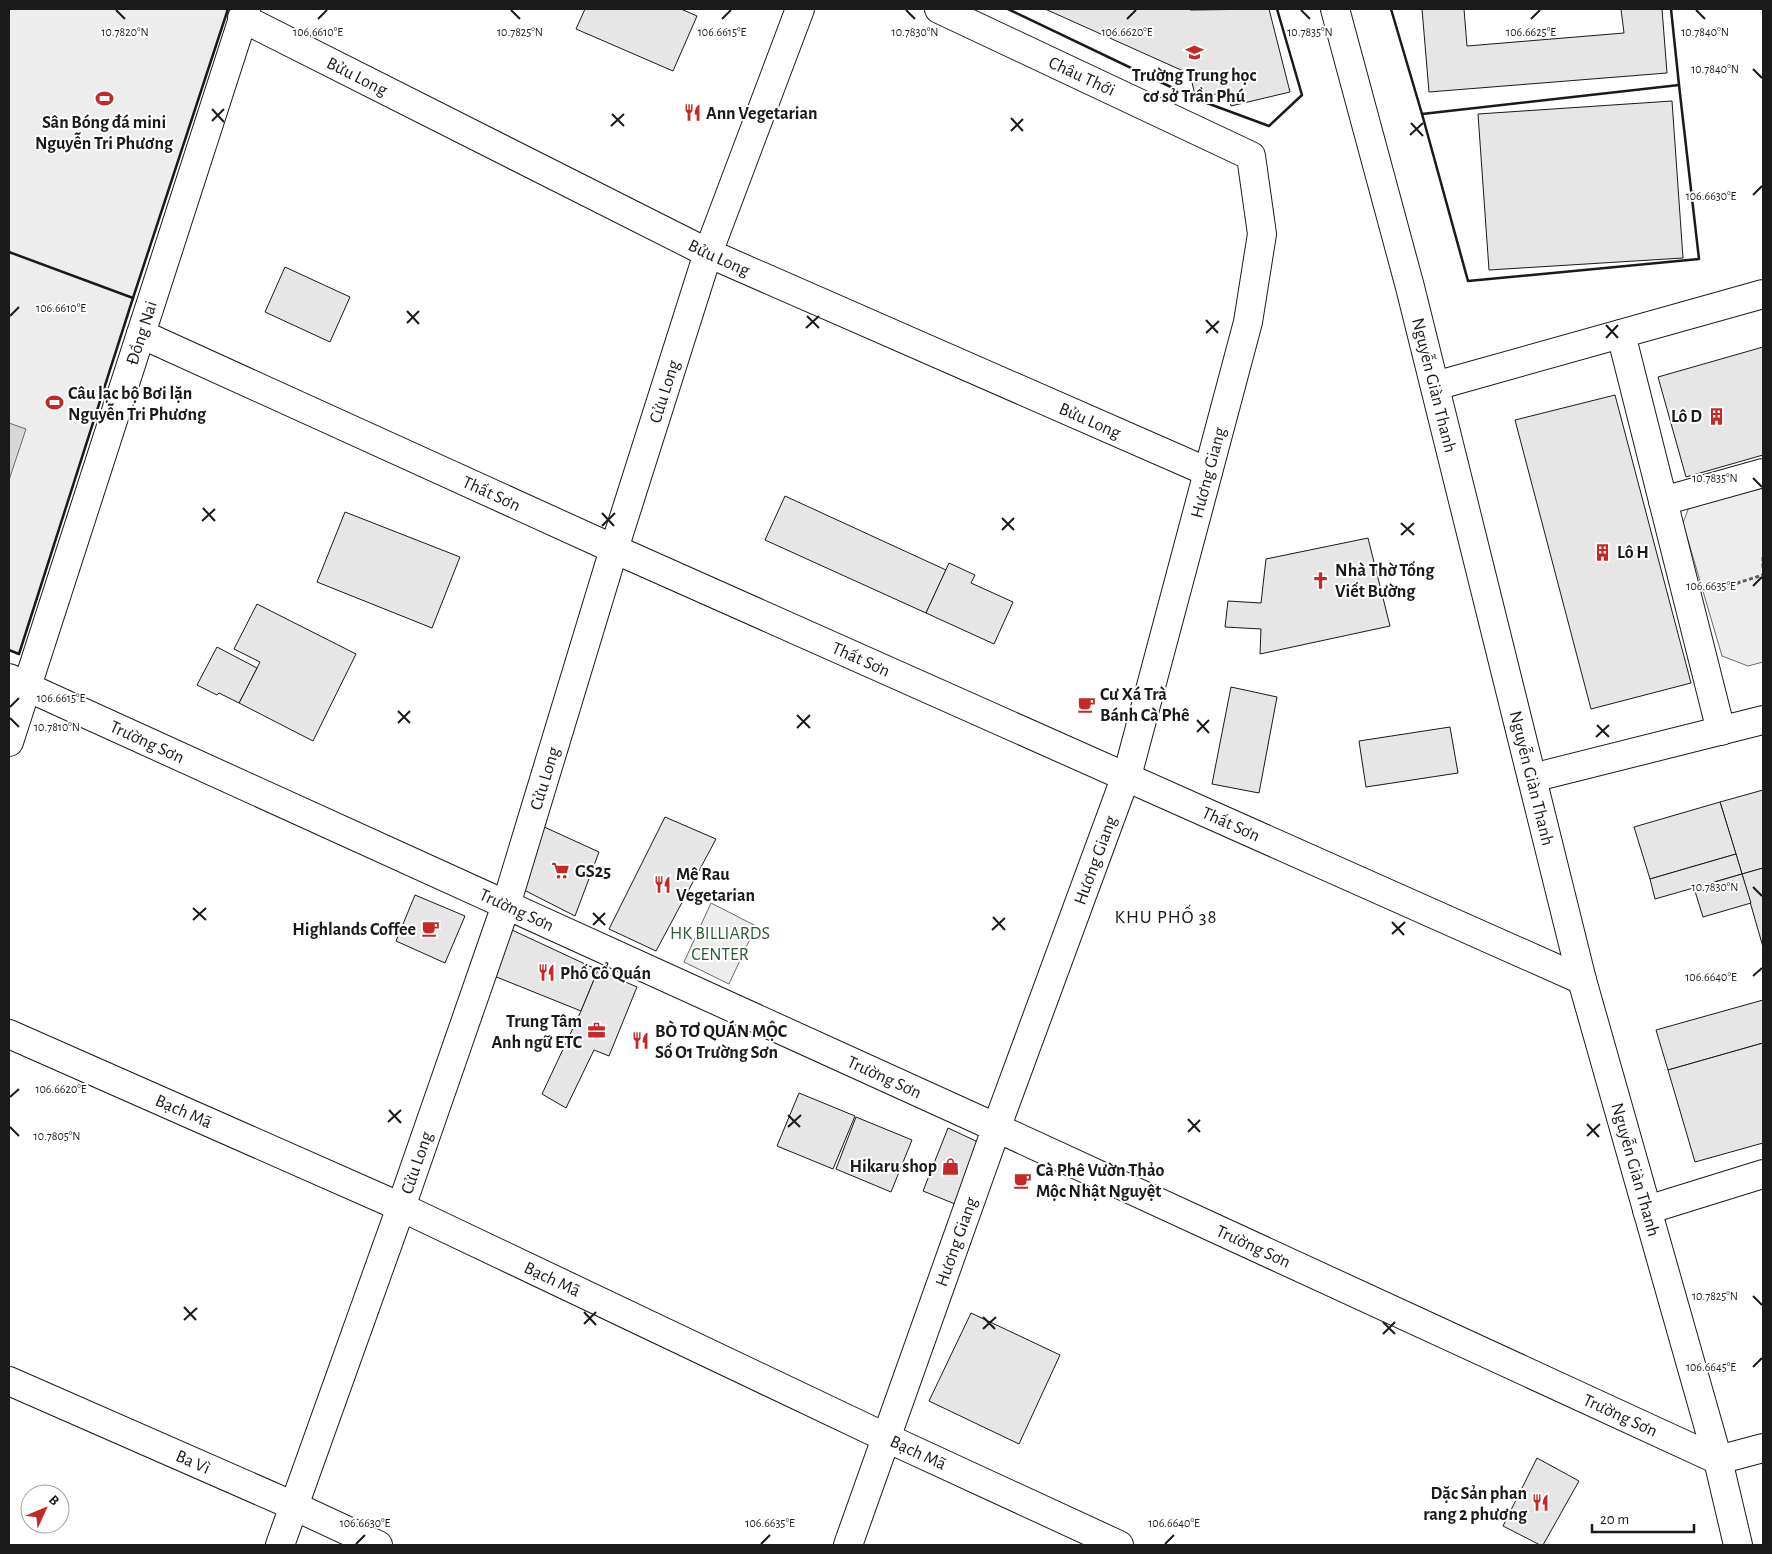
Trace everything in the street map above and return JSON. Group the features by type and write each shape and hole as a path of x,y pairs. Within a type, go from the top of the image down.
{"street":[{"name":"Cửu Long","path":"280,1545 401,1207 506,905 614,549 708,253 800,9"},
{"name":"Châu Thới","path":"939,9 1251,156"},
{"name":"Nguyễn Giàn Thanh","path":"1335,9 1435,386 1582,980 1718,1460 1738,1545"},
{"name":"Bửu Long","path":"244,13 708,253 1208,472"},
{"name":"Đồng Nai","path":"9,742 18,682 141,334 244,13"},
{"name":"Hương Giang","path":"848,1545 997,1128 1126,777 1248,322 1262,234 1251,156"},
{"path":"1435,386 1763,294"},
{"name":"Thất Sơn","path":"141,334 614,549 1582,980"},
{"path":"1621,334 1721,731"},
{"path":"1663,501 1763,473"},
{"name":"Trường Sơn","path":"18,682 997,1128 1718,1460"},
{"path":"1532,778 1763,720"},
{"name":"Bạch Mã","path":"9,1034 401,1207 887,1438 1119,1545"},
{"path":"1648,1210 1763,1174"},
{"name":"Ba Vì","path":"9,1381 294,1506 378,1545"},
{"path":"1718,1460 1763,1448"}],"path":[{"path":"1763,557 1763,569"},
{"path":"1688,598 1763,575"}],"shaded area":[{"name":"Sân Bóng đá mini Nguyễn Tri Phương","path":"9,9 228,9 19,654 9,650"},
{"path":"9,423 26,429 9,480"},
{"path":"1763,488 1763,662 1748,666 1722,656 1683,523 1689,507"},
{"name":"HK BILLIARDS CENTER","path":"711,903 756,926 729,984 684,962"}],"building":[{"path":"585,9 681,9 697,16 673,71 576,29"},
{"name":"Trường Trung học cơ sở Trần Phú","path":"1045,9 1269,9 1290,92 1231,106 1228,91 1196,99 1190,74"},
{"path":"1422,9 1464,9 1467,46 1624,33 1621,9 1662,9 1667,73 1429,92"},
{"path":"1672,101 1683,258 1489,270 1478,114"},
{"path":"285,267 350,297 330,342 265,312"},
{"name":"Lô D","path":"1763,347 1763,455 1686,477 1658,377"},
{"name":"Lô H","path":"1615,395 1691,683 1591,709 1515,420"},
{"path":"785,496 946,570 926,613 765,540"},
{"path":"345,512 460,557 432,628 317,582"},
{"name":"Nhà Thờ Tống Viết Bường","path":"1368,538 1390,626 1260,654 1261,629 1225,627 1228,601 1261,603 1266,559"},
{"path":"949,563 975,575 971,583 1013,602 994,644 926,613"},
{"path":"257,604 356,654 313,741 239,703 260,662 234,649"},
{"path":"217,647 257,668 239,703 197,685"},
{"path":"1231,687 1277,697 1259,793 1212,784"},
{"path":"1450,727 1458,773 1366,787 1359,741"},
{"path":"1763,790 1763,868 1742,874 1720,802"},
{"path":"1720,802 1736,854 1650,879 1634,827"},
{"name":"Mê Rau Vegetarian","path":"665,817 716,839 656,951 609,929"},
{"name":"GS25","path":"542,826 599,852 575,916 524,890"},
{"path":"1736,854 1742,874 1655,899 1650,879"},
{"path":"1763,868 1763,947 1742,874"},
{"path":"1742,874 1751,903 1703,917 1694,888"},
{"name":"Highlands Coffee","path":"415,895 465,916 445,963 396,941"},
{"name":"Phố Cổ Quán","path":"512,930 598,970 581,1011 494,976"},
{"name":"Trung Tâm Anh ngữ ETC","path":"598,970 637,987 609,1056 594,1050 566,1108 542,1094"},
{"path":"1763,1000 1763,1043 1668,1070 1656,1030"},
{"path":"1763,1043 1763,1143 1695,1162 1668,1070"},
{"path":"799,1093 855,1116 833,1169 777,1146"},
{"path":"856,1117 912,1140 891,1192 836,1169"},
{"name":"Hikaru shop","path":"948,1128 978,1142 955,1204 923,1191"},
{"path":"971,1313 1060,1355 1019,1444 929,1401"},
{"name":"Dặc Sản phan rang 2 phương","path":"1537,1458 1579,1481 1543,1545 1503,1526"}],"wall":[{"path":"133,298 228,9 226,9"},
{"path":"1008,9 1196,99 1269,126 1302,95 1277,9"},
{"path":"1391,9 1422,114 1679,85 1671,9"},
{"path":"1422,114 1468,281 1699,259 1679,85"},
{"path":"9,252 133,298 19,654 9,650"}],"place":[{"name":"Trường Trung học cơ sở Trần Phú","path":"1194,52"},
{"name":"Sân Bóng đá mini Nguyễn Tri Phương","path":"104,99"},
{"name":"Ann Vegetarian","path":"692,113"},
{"name":"Câu lạc bộ Bơi lặn Nguyễn Tri Phương","path":"54,403"},
{"name":"Lô D","path":"1716,416"},
{"name":"Lô H","path":"1603,552"},
{"name":"Nhà Thờ Tống Viết Bường","path":"1321,580"},
{"name":"Cư Xá Trà Bánh Cà Phê","path":"1086,704"},
{"name":"GS25","path":"561,871"},
{"name":"Mê Rau Vegetarian","path":"662,884"},
{"name":"Highlands Coffee","path":"430,929"},
{"name":"Phố Cổ Quán","path":"546,973"},
{"name":"Trung Tâm Anh ngữ ETC","path":"596,1031"},
{"name":"BÒ TƠ QUÁN MỘC Số O1 Trường Sơn","path":"641,1041"},
{"name":"Hikaru shop","path":"951,1166"},
{"name":"Cà Phê Vườn Thảo Mộc Nhật Nguyệt","path":"1022,1180"},
{"name":"Dặc Sản phan rang 2 phương","path":"1541,1503"}],"district":[{"name":"KHU PHỐ 38","path":"1166,916"}]}
